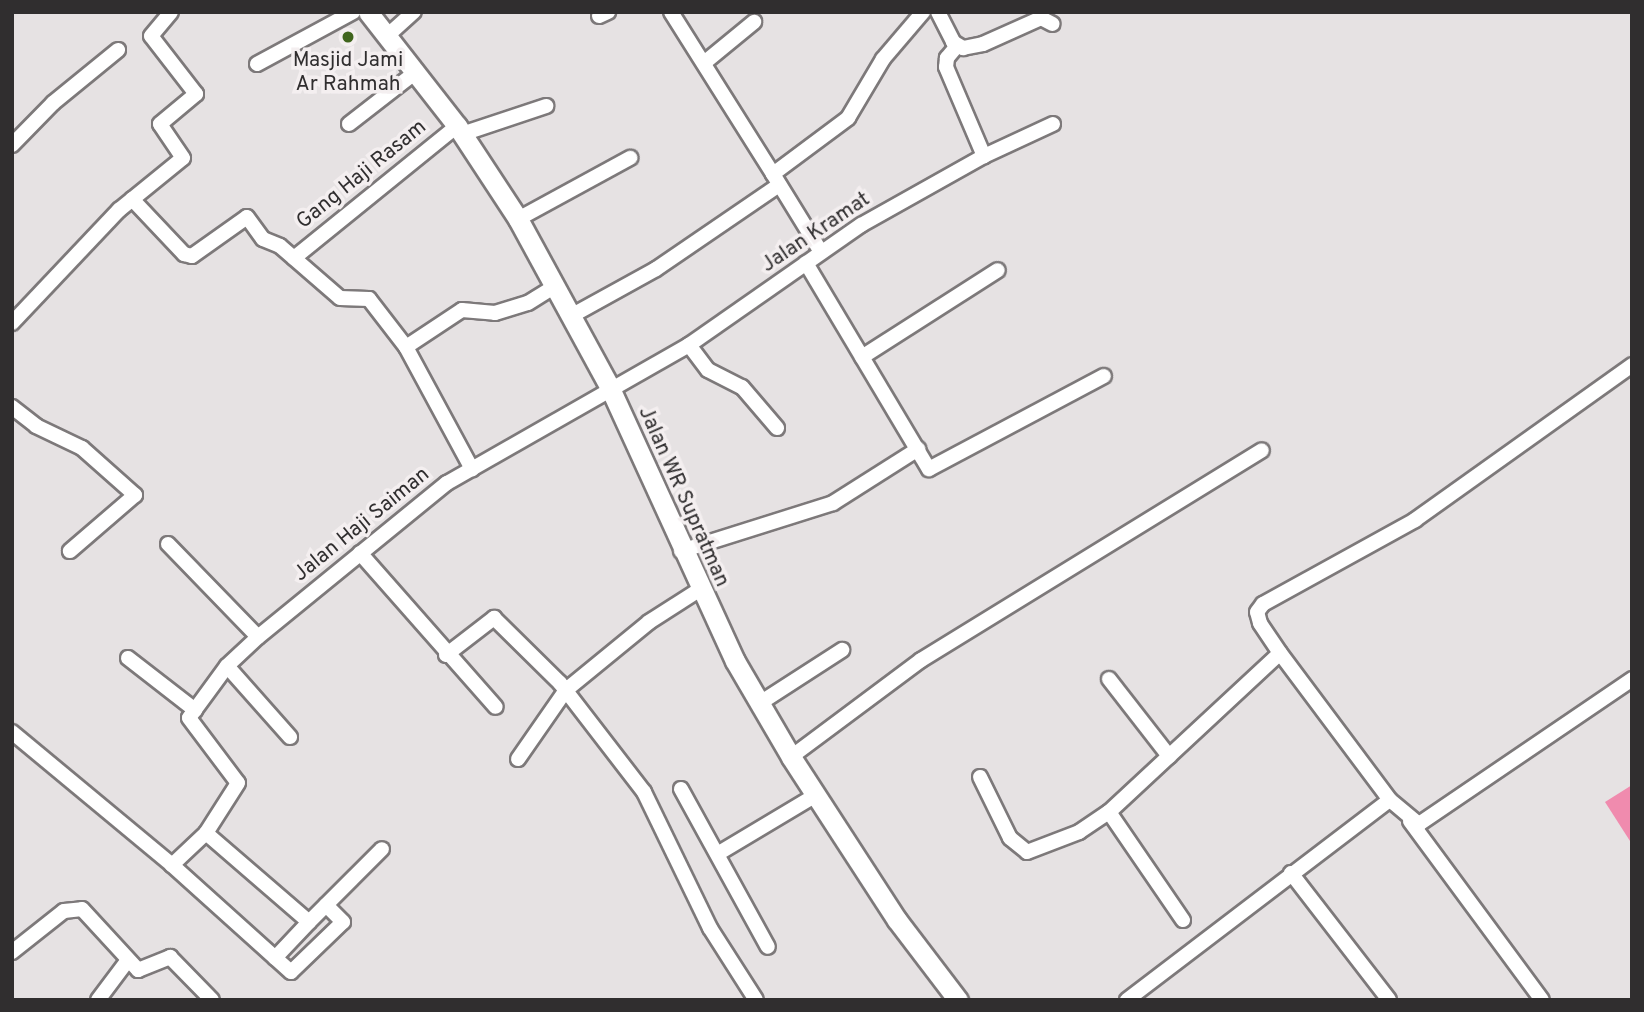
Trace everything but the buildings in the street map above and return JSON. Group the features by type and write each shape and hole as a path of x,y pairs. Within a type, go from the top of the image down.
{"street":[{"path":"12,323 132,199 183,158 160,124 197,93 151,36 172,12"},
{"path":"257,64 353,12"},
{"name":"Jalan WR Supratman","path":"368,12 417,71 518,219 610,388 699,590 760,704 791,757 897,920 958,1000"},
{"path":"387,36 414,12"},
{"path":"671,12 821,252"},
{"path":"572,316 656,269 776,179 848,118 883,59 923,12"},
{"path":"938,12 957,46"},
{"path":"957,46 975,47 1041,18 1053,24"},
{"path":"704,63 754,22"},
{"path":"957,46 947,58 946,67 984,156"},
{"path":"12,145 53,103 118,50"},
{"path":"349,124 417,71"},
{"path":"459,130 546,106"},
{"name":"Jalan Kramat","path":"610,388 689,345 821,252 984,156 1053,124"},
{"name":"Gang Haji Rasam","path":"294,258 459,130"},
{"path":"518,219 630,158"},
{"path":"132,199 184,254 192,256 247,217 263,239 294,258 340,298 369,299 406,347 472,469"},
{"path":"806,263 918,449 933,469 1104,376"},
{"path":"862,357 998,270"},
{"path":"406,347 462,310 495,313 527,303 554,286"},
{"path":"689,345 708,370 743,387 777,428"},
{"path":"1542,1000 1410,821 1390,800 1280,653 1259,623 1256,612 1263,604 1415,520 1632,365"},
{"name":"Jalan Haji Saiman","path":"195,710 227,666 258,637 427,498 610,388"},
{"path":"12,408 36,426 82,448 134,493 132,502 70,551"},
{"path":"681,551 834,503 918,449"},
{"path":"791,757 920,660 1262,450"},
{"path":"168,544 258,637"},
{"path":"360,553 446,655 496,707"},
{"path":"517,759 566,690 649,622 699,590"},
{"path":"446,655 489,620 500,620 566,690 644,792 710,928 756,1000"},
{"path":"760,704 842,650"},
{"path":"980,777 1010,838 1027,852 1053,846 1109,812 1280,653"},
{"path":"128,658 195,710 189,718 192,726 238,783 206,833 172,865"},
{"path":"227,666 290,737"},
{"path":"1109,679 1169,756"},
{"path":"1410,821 1419,824 1428,820 1632,679"},
{"path":"12,732 172,865 291,972 343,922 326,905"},
{"path":"681,789 719,853 768,947"},
{"path":"719,853 816,795"},
{"path":"1127,1000 1390,800"},
{"path":"1109,812 1183,920"},
{"path":"206,833 309,922"},
{"path":"275,958 382,849"},
{"path":"1291,873 1390,1000"},
{"path":"12,952 64,911 82,909 138,970 170,957 212,1000"},
{"path":"97,1000 128,960"}],"shaded area":[{"path":"1632,785 1632,839 1630,841 1605,802"}],"place":[{"name":"Masjid Jami Ar Rahmah","path":"348,37"}]}
